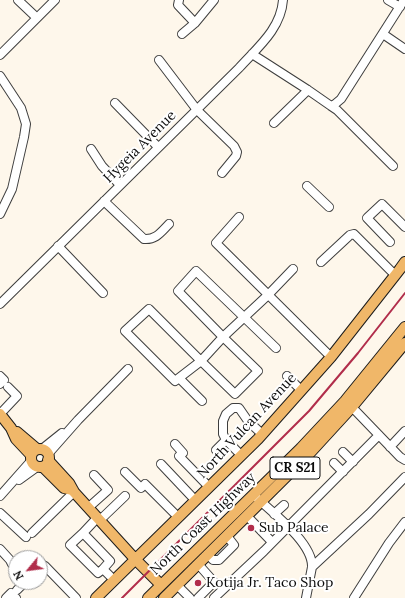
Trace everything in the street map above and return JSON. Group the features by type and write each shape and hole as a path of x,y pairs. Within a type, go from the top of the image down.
{"main road":[{"name":"North Vulcan Avenue","path":"96,598 262,434 331,357 405,262"},
{"name":"North Coast Highway","path":"164,598 308,455 405,327"},
{"name":"North Coast Highway","path":"148,598 348,404 405,343"},
{"path":"0,414 11,428 16,439 40,458 64,488 73,491 135,559 161,585 177,585"}],"street":[{"path":"18,0 37,18"},
{"path":"0,55 55,0"},
{"path":"179,0 178,5 195,23"},
{"path":"182,34 195,23 214,0"},
{"name":"Hygeia Avenue","path":"0,304 197,110 268,37 276,24 283,6 283,0"},
{"path":"333,105 341,99 402,4 388,0"},
{"path":"383,34 405,49"},
{"path":"252,54 333,105 393,166"},
{"path":"158,60 197,110 234,146 237,152 236,156 222,173"},
{"path":"0,76 21,108 26,124 12,189 0,214"},
{"path":"274,123 308,90"},
{"path":"115,103 158,148"},
{"path":"91,149 102,166 120,185"},
{"path":"307,186 329,207"},
{"path":"104,201 144,239 149,240 154,238 169,224"},
{"path":"390,242 368,218 377,209 382,204 405,227"},
{"path":"239,217 216,243 331,357"},
{"path":"321,262 350,235 354,234 395,276"},
{"path":"58,246 103,293"},
{"path":"276,348 244,317 196,271 178,290 223,337 258,371 235,394 201,361 149,309 125,331 175,382 201,361 223,337 244,317 268,295 293,270"},
{"path":"0,496 128,369"},
{"path":"0,376 4,380 4,385 16,396 0,414"},
{"path":"287,376 301,390"},
{"path":"179,378 202,400"},
{"path":"348,404 400,457 405,460"},
{"path":"241,455 226,440 223,434 223,421 226,414 233,408 239,408 248,421 262,434"},
{"path":"390,447 405,431"},
{"path":"214,598 288,527 379,435"},
{"path":"216,450 226,440"},
{"path":"175,444 183,453 179,456 209,487"},
{"path":"343,452 353,462"},
{"path":"334,463 343,472"},
{"path":"161,464 195,500"},
{"path":"125,472 142,488 145,484 178,517"},
{"path":"89,508 108,490 94,475"},
{"path":"312,567 369,514 405,477"},
{"path":"0,513 29,535 73,491"},
{"path":"253,495 300,539 310,554 312,567 306,598"},
{"path":"83,532 110,561 98,573 70,545 83,532 125,496"},
{"path":"274,514 284,505"},
{"path":"247,516 272,542"},
{"path":"354,598 389,543 405,522"},
{"path":"0,549 8,558"},
{"path":"198,564 214,582 198,598"},
{"path":"48,569 76,598"},
{"path":"103,569 114,580"},
{"path":"177,585 190,598"},
{"path":"6,598 11,593 16,594"}],"railway":[{"path":"122,598 309,411 358,353 405,293"}],"place":[{"name":"Sub Palace","path":"251,528"},
{"name":"Kotija Jr. Taco Shop","path":"198,583"}]}
